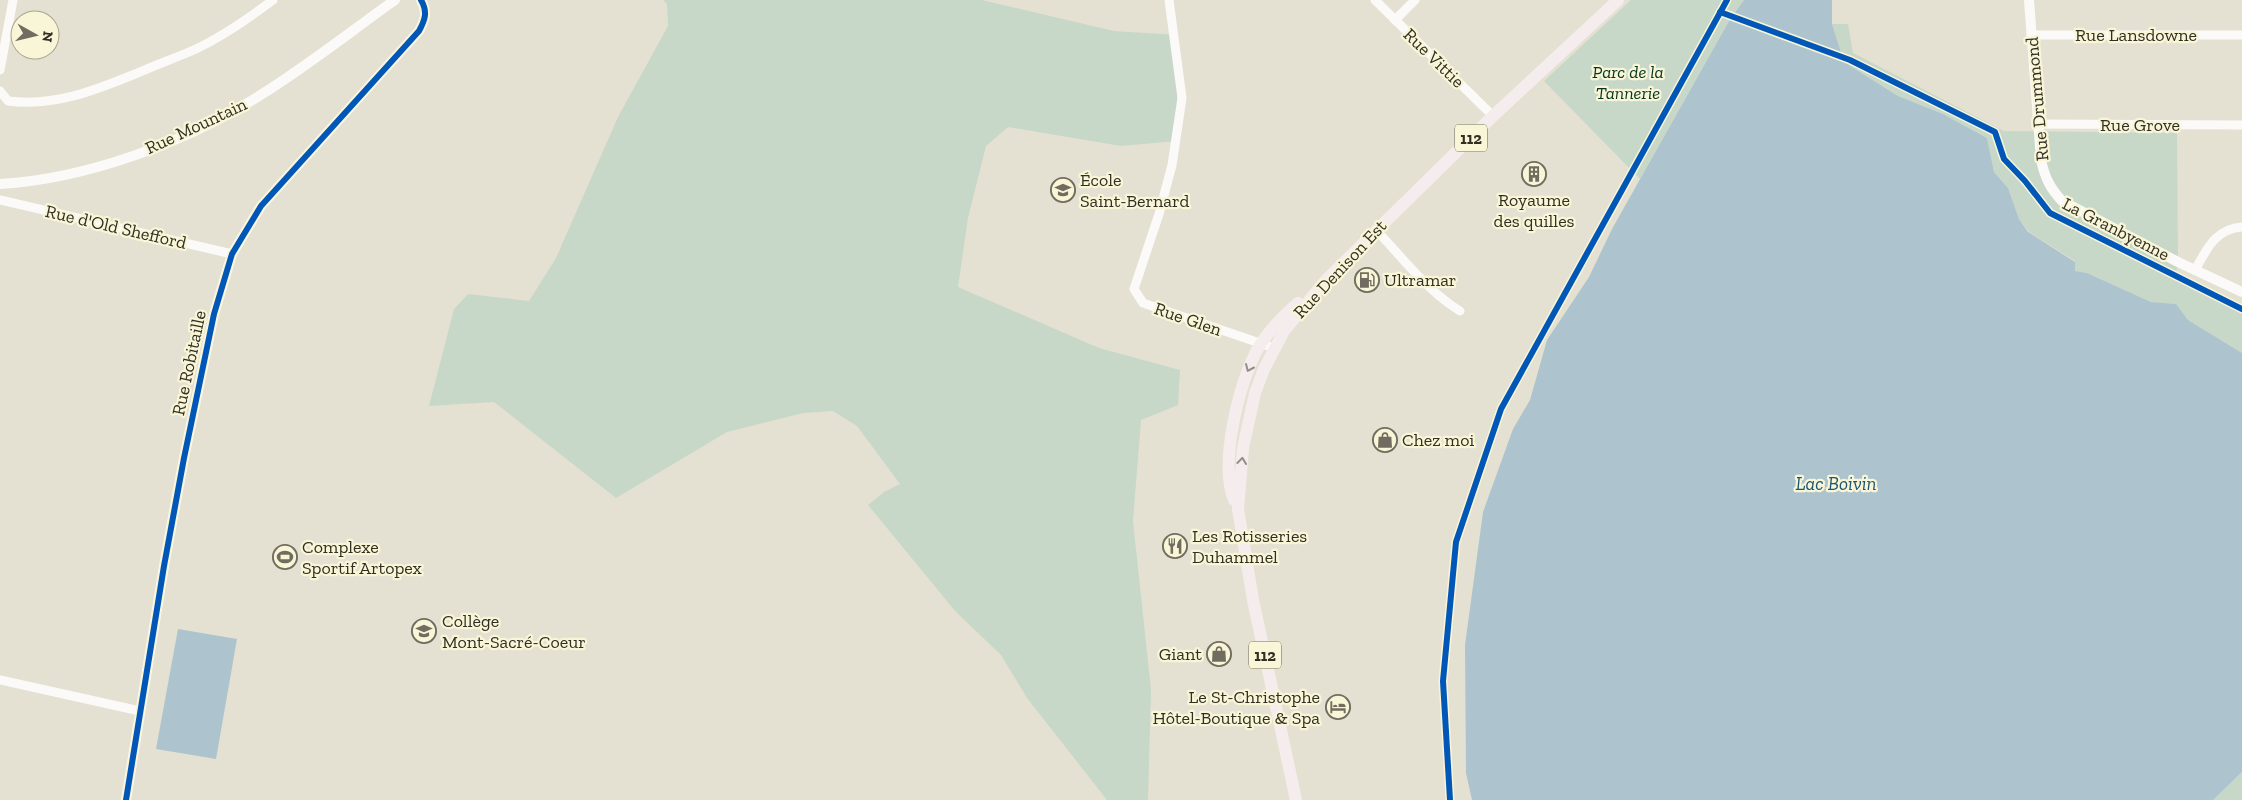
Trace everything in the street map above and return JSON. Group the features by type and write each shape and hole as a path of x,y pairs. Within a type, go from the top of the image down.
{"main road":[{"name":"Rue Denison Est","path":"1296,800 1253,600 1238,509 1243,448 1255,393 1274,348 1295,316 1326,280 1493,116 1618,0"},
{"path":"1238,509 1230,483 1230,451 1234,420 1243,383 1261,344 1283,315 1326,280"}],"street":[{"path":"0,70 13,0"},
{"path":"0,91 8,101 26,103 54,101 91,92 196,48 244,22 273,0"},
{"name":"Rue Mountain","path":"0,184 91,170 168,142 217,121 260,96 395,0"},
{"name":"Rue Robitaille","path":"126,800 164,566 186,448 214,314 232,254 261,206 419,31 426,19 425,7 421,0"},
{"name":"Rue Glen","path":"1169,0 1182,98 1172,166 1159,214 1134,288 1142,303 1274,348"},
{"name":"Rue Vittie","path":"1375,0 1493,116"},
{"path":"1395,20 1415,0"},
{"name":"Rue Drummond","path":"2028,0 2044,177 2051,189 2062,201 2195,270 2242,292"},
{"name":"Rue Lansdowne","path":"2031,35 2242,35"},
{"name":"Rue Grove","path":"2038,124 2242,125"},
{"name":"Rue d'Old Shefford","path":"0,200 232,254"},
{"path":"2195,270 2212,240 2223,231 2242,227"},
{"path":"1376,230 1431,289 1445,302 1460,311"},
{"path":"0,680 140,711"}],"green space":[{"path":"663,0 982,0 1114,31 1178,35 1177,141 1121,146 1008,127 986,146 968,218 958,287 1099,348 1180,370 1178,405 1141,420 1133,521 1151,690 1148,800 1107,800 1027,698 1001,655 956,612 868,505 884,492 900,484 857,426 833,411 803,413 727,432 616,498 494,402 429,406 454,309 468,294 529,301 556,258 618,117 668,26 667,4"},
{"name":"Parc de la Tannerie","path":"1631,0 1744,0 1729,21 1640,179 1544,81"},
{"path":"1832,24 1848,24 1853,53 2004,131 2177,133 2178,262 2176,274 2242,306 2242,353 2188,320 2175,304 2151,302 2087,273 2074,271 2075,261 2029,232 2019,219 2008,188 1994,172 1987,138 1943,114 1898,96 1844,62"},
{"path":"2242,772 2242,800 2213,800"}],"water":[{"name":"Lac Boivin","path":"1744,0 1832,0 1832,24 1844,62 1898,96 1943,114 1987,138 1994,172 2008,188 2019,219 2028,232 2075,262 2075,271 2087,273 2151,302 2176,304 2188,320 2242,353 2242,772 2213,800 1472,800 1466,773 1465,645 1483,512 1513,429 1530,400 1547,340 1589,277 1612,229 1729,21"},
{"path":"178,629 237,639 216,759 156,749"}],"cycle path":[{"path":"126,800 164,566 184,458 214,314 232,254 261,206 419,31 425,16 421,0"},
{"path":"1450,800 1443,681 1456,542 1501,409 1727,0"},
{"name":"La Granbyenne","path":"1720,12 1850,60 1995,132 2004,159 2025,181 2050,213 2242,309"}],"place":[{"name":"Royaume des quilles","path":"1534,174"},
{"name":"École Saint-Bernard","path":"1063,190"},
{"name":"Ultramar","path":"1367,280"},
{"name":"Chez moi","path":"1385,440"},
{"name":"Les Rotisseries Duhammel","path":"1175,546"},
{"name":"Complexe Sportif Artopex","path":"285,557"},
{"name":"Collège Mont-Sacré-Coeur","path":"424,631"},
{"name":"Giant","path":"1219,654"},
{"name":"Le St-Christophe Hôtel-Boutique & Spa","path":"1338,707"}]}
